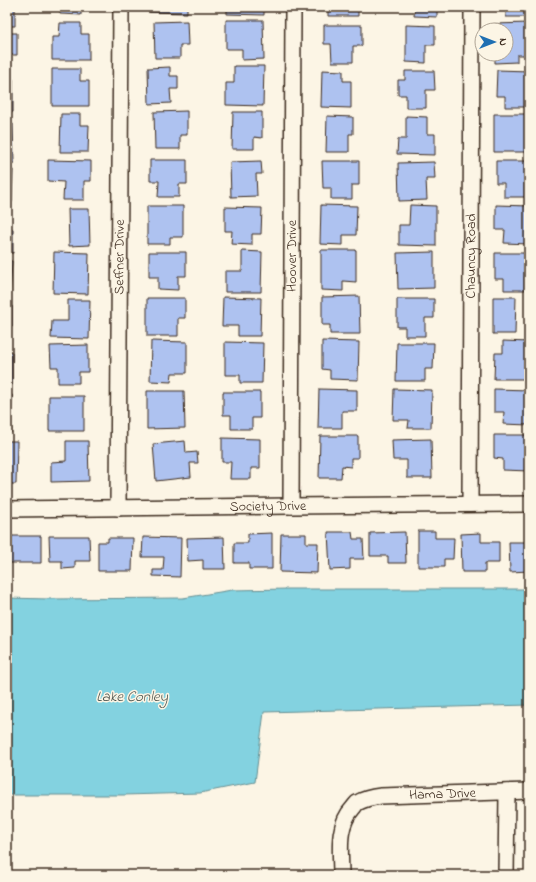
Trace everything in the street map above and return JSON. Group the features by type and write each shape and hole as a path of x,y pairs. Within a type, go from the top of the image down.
{"street":[{"name":"Seffner Drive","path":"118,508 122,7"},
{"name":"Hoover Drive","path":"291,506 293,7"},
{"name":"Chauncy Road","path":"470,504 472,7"},
{"name":"Society Drive","path":"7,509 529,504"},
{"name":"Hama Drive","path":"341,875 341,832 348,813 357,803 369,798 381,796 529,791"},
{"path":"506,875 507,792"}],"water":[{"name":"Lake Conley","path":"529,589 529,705 264,712 255,782 200,793 123,795 7,795 7,598 183,598 232,590"}],"building":[{"path":"7,7 15,7 15,26 7,26"},
{"path":"60,7 81,7 81,15 60,14"},
{"path":"149,7 187,7 187,13 149,12"},
{"path":"227,7 264,7 264,15 227,14"},
{"path":"328,7 358,7 358,16 328,16"},
{"path":"415,7 437,7 437,17 414,16"},
{"path":"506,7 526,7 526,17 506,17"},
{"path":"226,20 263,20 264,59 242,60 242,49 226,49"},
{"path":"187,21 188,45 180,45 180,58 155,58 154,22"},
{"path":"60,23 81,23 81,34 89,34 89,60 52,60 52,37 59,37"},
{"path":"514,23 529,23 529,55 517,55 517,62 495,63 514,62"},
{"path":"324,25 362,25 362,46 353,46 353,62 332,62 331,44 324,44"},
{"path":"406,25 435,26 435,45 426,45 426,63 406,62"},
{"path":"7,33 17,33 17,55 7,55"},
{"path":"234,66 264,66 263,106 226,105 226,83 234,83"},
{"path":"170,67 170,76 178,76 178,89 170,89 171,103 149,104 148,68"},
{"path":"52,69 80,69 80,81 89,81 89,106 52,106"},
{"path":"322,70 343,71 343,81 351,81 351,108 321,107"},
{"path":"497,70 529,71 529,97 527,97 527,107 505,107 505,96 496,96"},
{"path":"405,71 434,71 435,90 426,90 426,108 406,108 406,95 398,95 398,80 405,80"},
{"path":"7,79 13,79 13,112 7,112"},
{"path":"187,111 187,135 180,135 180,149 155,149 154,112"},
{"path":"233,112 262,112 262,138 254,137 254,149 232,149"},
{"path":"61,114 80,114 80,125 89,125 88,152 60,152"},
{"path":"494,114 529,114 529,152 494,152"},
{"path":"327,116 353,117 353,134 349,134 349,152 326,152"},
{"path":"406,116 427,117 427,134 435,134 435,155 397,154 398,139 406,139"},
{"path":"7,124 13,124 14,163 7,164"},
{"path":"48,160 91,161 91,181 84,181 84,200 63,200 64,182 48,181"},
{"path":"150,160 187,160 187,184 179,184 179,197 158,197 159,181 150,181"},
{"path":"261,161 262,174 256,174 257,196 231,197 230,162"},
{"path":"322,161 359,161 359,185 352,185 352,199 331,199 331,188 323,188"},
{"path":"496,161 529,161 529,176 525,176 525,197 504,197 504,183 496,183"},
{"path":"434,162 435,179 426,179 427,200 399,201 398,163"},
{"path":"7,170 13,170 12,202 7,202"},
{"path":"321,205 357,206 356,235 343,235 343,245 320,244"},
{"path":"410,205 436,206 436,246 399,245 399,225 409,225"},
{"path":"496,205 529,206 529,244 504,243 505,230 496,230"},
{"path":"147,206 183,206 183,237 170,237 170,244 147,244"},
{"path":"225,207 262,208 261,234 252,234 252,245 231,244 232,231 225,231"},
{"path":"68,209 89,209 90,245 69,246"},
{"path":"7,229 13,229 13,253 7,253"},
{"path":"321,250 356,250 356,282 343,281 343,291 321,290"},
{"path":"242,251 262,252 261,292 225,292 225,271 242,271"},
{"path":"54,252 89,253 88,294 53,293"},
{"path":"149,252 186,252 186,276 178,276 178,290 158,289 158,277 149,277"},
{"path":"434,252 434,288 398,289 397,253"},
{"path":"495,253 529,253 529,277 525,277 525,290 504,290 504,279 495,279"},
{"path":"7,261 12,261 10,299 7,299"},
{"path":"359,296 360,334 330,334 330,325 322,325 322,297"},
{"path":"223,297 261,298 260,336 238,336 238,326 222,326"},
{"path":"493,297 516,297 515,334 493,334"},
{"path":"147,298 185,298 185,318 178,318 178,336 147,336"},
{"path":"397,299 434,299 434,318 425,318 425,336 405,336 405,327 397,327"},
{"path":"68,300 90,300 89,339 51,338 52,321 68,321"},
{"path":"7,306 12,306 12,326 7,326"},
{"path":"151,341 187,342 187,373 172,373 171,382 150,381"},
{"path":"322,341 359,342 358,380 330,379 330,370 322,369"},
{"path":"503,341 529,342 529,379 494,379 495,353 503,353"},
{"path":"225,342 263,343 262,383 240,383 240,375 225,375"},
{"path":"397,343 434,343 433,369 425,369 425,381 396,381"},
{"path":"88,345 88,372 79,372 79,383 58,383 58,367 51,367 50,346"},
{"path":"7,352 12,352 12,385 7,385"},
{"path":"319,389 357,390 357,411 342,411 342,428 318,428"},
{"path":"394,389 432,390 431,428 408,428 409,420 393,420"},
{"path":"494,389 529,390 529,425 503,424 504,412 494,412"},
{"path":"147,391 184,391 185,428 147,429"},
{"path":"223,392 260,392 260,418 252,418 252,429 231,429 231,415 223,415"},
{"path":"7,395 12,395 11,433 7,433"},
{"path":"49,396 84,396 84,431 49,431"},
{"path":"494,435 529,435 529,471 503,470 503,459 494,458"},
{"path":"320,436 358,436 358,458 351,458 351,467 342,466 341,478 319,478"},
{"path":"222,438 260,439 260,468 251,468 251,479 230,479 231,462 222,462"},
{"path":"431,439 432,478 407,478 407,460 393,460 392,440"},
{"path":"7,441 17,441 16,484 7,484"},
{"path":"66,441 88,441 89,481 51,482 51,462 66,461"},
{"path":"185,441 186,453 197,452 198,463 190,463 191,477 156,481 153,444"},
{"path":"418,531 435,531 435,538 454,538 453,559 444,559 444,567 418,567"},
{"path":"328,532 352,532 353,539 363,539 364,559 350,559 350,569 330,570"},
{"path":"405,532 406,563 388,563 388,556 370,556 370,533"},
{"path":"272,533 272,569 249,569 249,563 234,563 234,543 248,543 248,534"},
{"path":"481,533 481,542 499,542 499,563 485,563 485,572 462,572 461,534"},
{"path":"526,533 529,533 529,571 510,572 509,542 527,542"},
{"path":"281,534 306,534 306,543 318,543 317,573 280,572"},
{"path":"7,536 41,536 41,563 7,563"},
{"path":"49,536 89,536 90,561 75,561 75,568 62,569 62,561 50,561"},
{"path":"143,537 181,538 180,577 153,576 153,570 163,570 164,557 142,557"},
{"path":"224,537 225,569 203,569 203,560 188,561 187,538"},
{"path":"108,538 133,538 132,571 98,571 98,542 108,542"}]}
